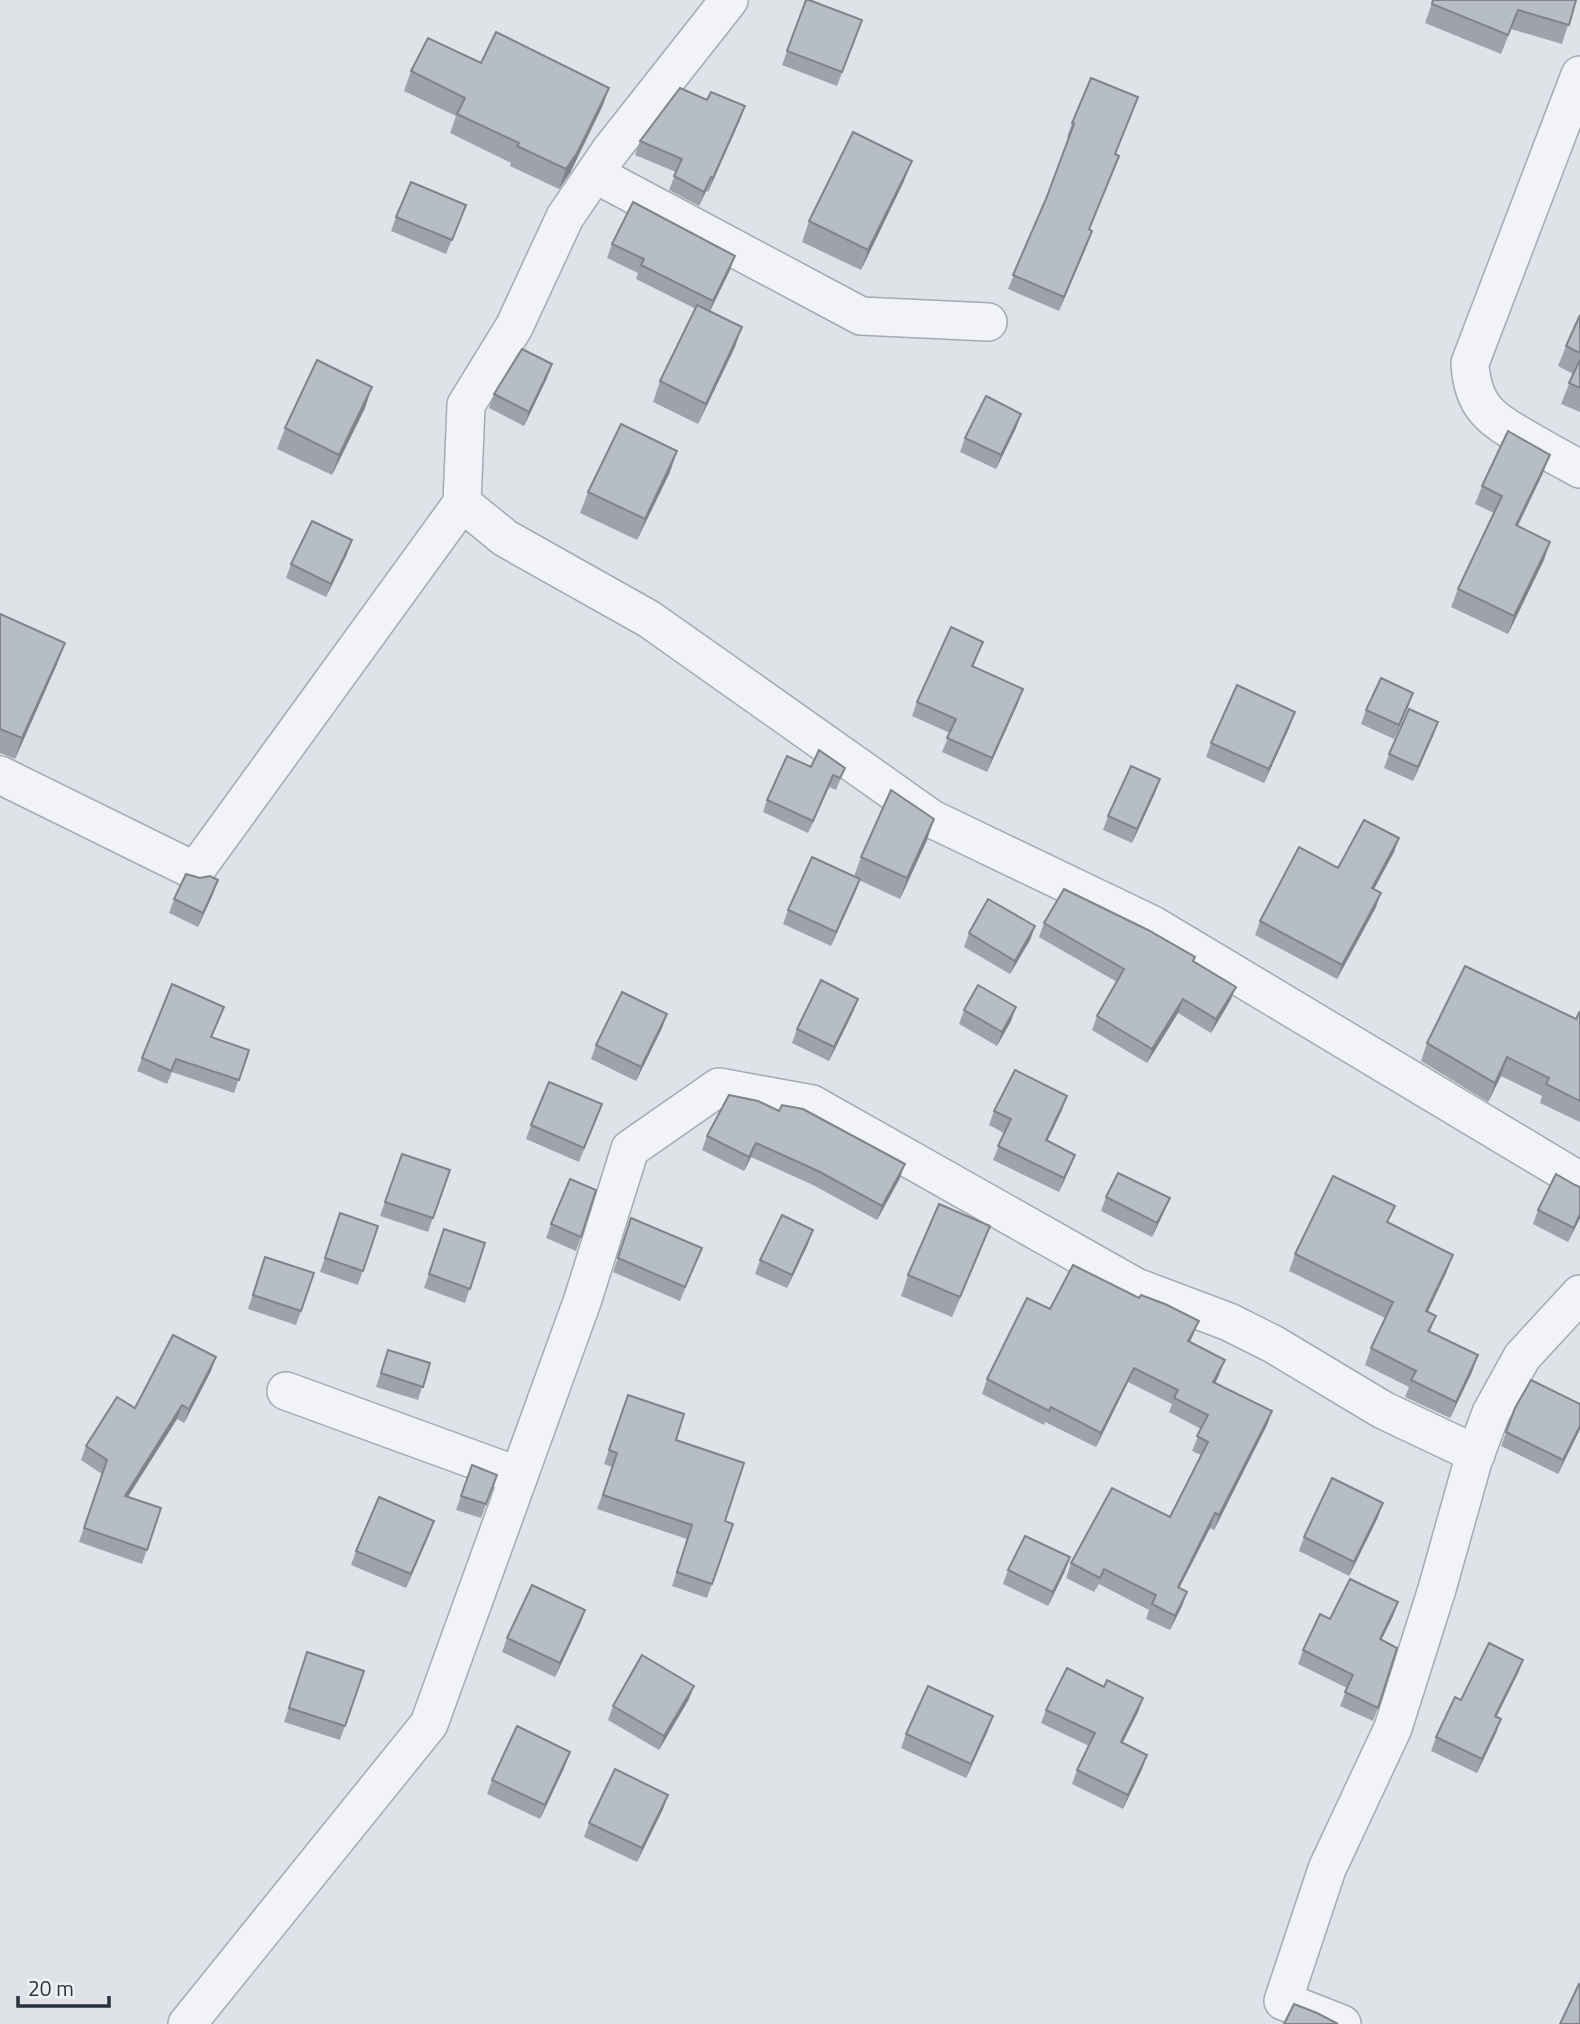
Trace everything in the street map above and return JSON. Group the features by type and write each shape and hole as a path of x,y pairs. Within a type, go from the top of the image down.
{"street":[{"path":"0,775 195,871 462,503 466,405 514,327 565,217 729,0"},
{"path":"1580,75 1470,363 1476,396 1484,411 1496,423 1580,469"},
{"path":"595,174 862,316 988,322"},
{"path":"462,503 505,538 649,619 933,819 1153,925 1580,1181"},
{"path":"187,2024 429,1724 583,1299 630,1149 719,1087 812,1104 1136,1287 1229,1322 1273,1344 1383,1410 1476,1454"},
{"path":"1342,2024 1277,2012 1327,1869 1393,1728 1476,1454 1491,1413 1522,1357 1580,1294"},
{"path":"286,1391 519,1476"}],"building":[{"path":"806,0 862,20 842,72 787,51"},
{"path":"1433,0 1576,0 1569,25 1518,10 1508,35 1432,4"},
{"path":"496,32 609,88 577,153 566,169 457,114 465,98 411,71 428,38 481,63"},
{"path":"1091,78 1138,97 1115,154 1119,156 1089,229 1092,231 1064,297 1013,275 1046,199 1074,124 1072,123"},
{"path":"680,88 707,100 711,92 745,106 704,192 674,176 682,159 640,141"},
{"path":"853,132 912,161 868,250 809,221"},
{"path":"411,182 466,205 452,240 396,217"},
{"path":"633,202 735,256 713,301 641,265 644,259 612,244"},
{"path":"697,305 742,327 706,404 660,381"},
{"path":"1580,315 1580,353 1566,346"},
{"path":"522,349 552,364 529,412 494,394"},
{"path":"317,360 372,387 339,455 285,428"},
{"path":"1580,360 1580,388 1569,383"},
{"path":"986,396 1021,414 1001,455 965,438"},
{"path":"621,424 677,451 645,519 588,492"},
{"path":"1508,431 1550,455 1516,525 1550,542 1514,616 1458,589 1502,496 1482,486"},
{"path":"312,521 352,540 331,584 291,564"},
{"path":"0,614 65,643 22,738 0,729"},
{"path":"951,627 983,642 972,666 1023,689 992,758 947,738 956,719 917,702"},
{"path":"1381,678 1413,693 1399,725 1366,710"},
{"path":"1237,685 1295,712 1269,769 1211,743"},
{"path":"1409,709 1438,722 1418,767 1389,754"},
{"path":"819,750 845,768 840,778 833,775 813,821 767,800 787,756 811,767"},
{"path":"1131,766 1160,779 1137,829 1108,816"},
{"path":"891,790 934,819 907,878 861,857"},
{"path":"1364,820 1399,838 1372,888 1381,893 1342,965 1260,921 1299,847 1338,868"},
{"path":"812,857 860,879 836,932 788,910"},
{"path":"186,874 200,878 210,876 218,880 203,913 174,899"},
{"path":"1064,889 1148,930 1195,957 1193,961 1236,987 1216,1019 1183,999 1152,1049 1097,1016 1124,969 1044,923"},
{"path":"988,899 1035,926 1015,961 969,933"},
{"path":"1465,966 1576,1019 1580,1011 1580,1101 1546,1084 1549,1078 1507,1057 1495,1083 1427,1043"},
{"path":"821,980 858,999 834,1047 797,1029"},
{"path":"172,984 224,1007 211,1037 249,1050 239,1080 176,1059 171,1071 142,1058"},
{"path":"978,985 1016,1007 1002,1032 964,1010"},
{"path":"622,992 667,1014 641,1067 596,1045"},
{"path":"1015,1070 1067,1096 1046,1140 1075,1155 1064,1178 998,1146 1011,1119 994,1111"},
{"path":"549,1082 602,1104 584,1148 531,1125"},
{"path":"729,1095 758,1101 779,1111 782,1105 803,1109 905,1164 882,1206 818,1171 756,1143 749,1157 707,1136"},
{"path":"402,1154 450,1170 433,1218 385,1202"},
{"path":"1118,1173 1170,1198 1157,1223 1106,1197"},
{"path":"1556,1174 1580,1187 1580,1214 1574,1228 1538,1210"},
{"path":"1333,1176 1395,1206 1387,1222 1453,1255 1426,1311 1436,1316 1428,1331 1478,1355 1456,1402 1411,1380 1416,1371 1371,1348 1393,1302 1295,1254"},
{"path":"570,1179 596,1190 581,1237 551,1224"},
{"path":"939,1204 990,1226 960,1297 908,1275"},
{"path":"340,1213 378,1226 363,1271 325,1258"},
{"path":"782,1215 813,1230 792,1275 760,1260"},
{"path":"631,1218 702,1248 685,1287 618,1258"},
{"path":"444,1229 485,1243 470,1289 429,1274"},
{"path":"265,1257 314,1273 301,1311 253,1295"},
{"path":"1073,1265 1139,1298 1141,1295 1165,1304 1199,1321 1188,1341 1225,1360 1213,1382 1272,1411 1219,1515 1215,1513 1178,1587 1187,1592 1175,1616 1152,1604 1156,1595 1104,1569 1100,1578 1071,1563 1112,1488 1170,1517 1208,1442 1197,1436 1208,1415 1174,1398 1178,1390 1134,1368 1101,1433 1051,1407 1049,1411 987,1379 1027,1298 1050,1309"},
{"path":"173,1335 216,1357 189,1409 182,1405 125,1496 161,1508 147,1550 84,1528 107,1460 86,1446 117,1397 135,1408"},
{"path":"388,1350 430,1363 423,1387 381,1373"},
{"path":"1531,1380 1580,1404 1580,1426 1563,1460 1506,1432 1515,1408"},
{"path":"628,1395 684,1414 676,1440 744,1463 725,1521 733,1524 712,1584 677,1572 692,1525 603,1495 617,1453 609,1450"},
{"path":"472,1465 497,1475 486,1504 461,1496"},
{"path":"1332,1478 1383,1503 1354,1562 1304,1537"},
{"path":"379,1497 434,1521 411,1574 356,1551"},
{"path":"1025,1536 1070,1557 1053,1592 1008,1570"},
{"path":"1350,1579 1398,1602 1380,1639 1397,1648 1378,1708 1345,1692 1353,1675 1303,1650 1320,1614 1330,1619"},
{"path":"532,1585 585,1610 560,1663 507,1638"},
{"path":"1489,1643 1523,1660 1495,1716 1501,1719 1482,1759 1436,1737 1455,1697 1461,1700"},
{"path":"307,1652 364,1671 345,1726 289,1708"},
{"path":"642,1655 694,1686 664,1736 613,1706"},
{"path":"1067,1668 1104,1687 1107,1680 1143,1698 1121,1742 1147,1755 1128,1795 1077,1770 1095,1733 1046,1710"},
{"path":"928,1686 993,1716 971,1764 906,1734"},
{"path":"517,1726 570,1752 545,1805 492,1780"},
{"path":"615,1769 668,1795 642,1848 589,1823"},
{"path":"1579,1984 1580,2024 1560,2024"},
{"path":"1294,2004 1317,2013 1338,2024 1284,2024"}]}
